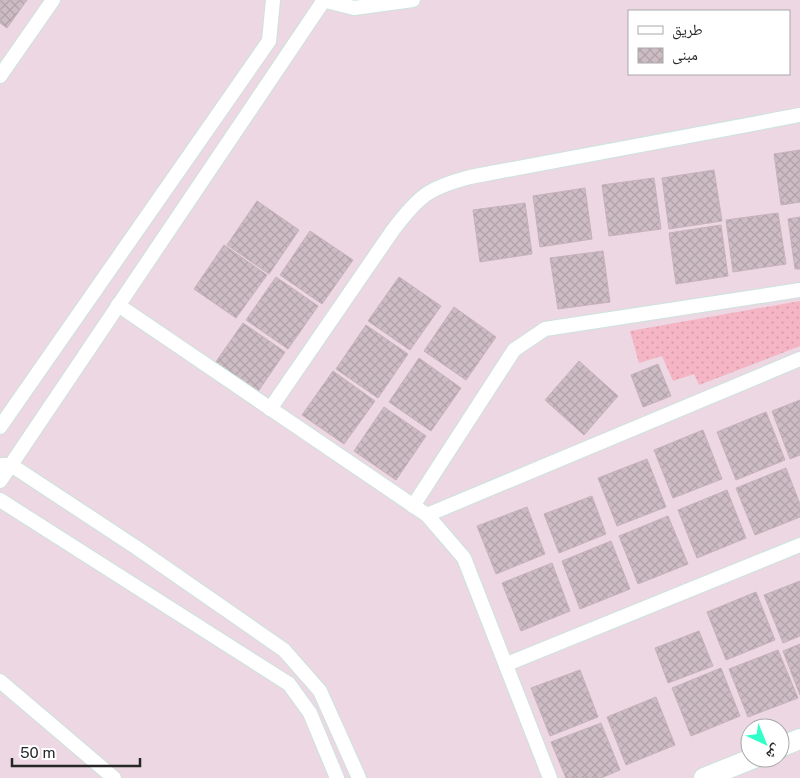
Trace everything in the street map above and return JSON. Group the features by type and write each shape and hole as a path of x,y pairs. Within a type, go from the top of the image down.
{"street":[{"path":"0,76 6,55 53,0"},
{"path":"0,427 269,42 273,0"},
{"path":"0,481 6,465 118,305 323,0 354,8 413,0"},
{"path":"270,409 393,230 414,203 441,185 470,177 800,115"},
{"path":"413,506 514,350 545,329 800,290"},
{"path":"118,305 427,515 464,558 550,778"},
{"path":"427,515 800,359"},
{"path":"6,465 137,548 284,650 320,691 359,778"},
{"path":"0,500 289,684 310,713 336,778"},
{"path":"507,664 800,545"},
{"path":"0,680 114,778"},
{"path":"704,778 740,764"}],"sand":[{"path":"800,301 800,346 699,385 694,374 673,381 662,356 639,363 630,331"}],"building":[{"path":"0,0 27,0 7,28 0,23"},
{"path":"800,150 800,202 781,205 774,154"},
{"path":"714,170 722,221 669,229 662,178"},
{"path":"654,178 661,229 609,236 602,185"},
{"path":"585,188 592,239 540,247 533,196"},
{"path":"257,201 299,230 269,274 227,245"},
{"path":"525,203 532,254 480,262 473,210"},
{"path":"778,213 786,264 733,272 726,220"},
{"path":"800,217 800,269 795,269 788,219"},
{"path":"721,225 728,276 676,284 669,233"},
{"path":"310,231 353,260 322,304 280,275"},
{"path":"224,245 267,275 236,318 194,289"},
{"path":"603,251 610,302 558,309 550,258"},
{"path":"276,277 318,306 288,349 246,320"},
{"path":"399,277 441,306 410,350 368,321"},
{"path":"454,307 496,337 466,380 424,351"},
{"path":"243,323 285,352 255,396 213,366"},
{"path":"366,325 408,354 378,398 336,369"},
{"path":"419,358 461,388 431,431 389,402"},
{"path":"579,361 618,396 584,435 545,400"},
{"path":"658,364 671,396 643,407 631,375"},
{"path":"333,371 375,401 344,444 302,415"},
{"path":"800,400 800,455 790,459 772,411"},
{"path":"384,407 426,436 396,480 354,451"},
{"path":"766,412 785,460 736,480 717,432"},
{"path":"703,430 722,479 673,498 654,450"},
{"path":"647,459 666,507 617,526 598,478"},
{"path":"786,468 800,504 800,517 755,535 736,488"},
{"path":"727,490 746,538 697,558 678,510"},
{"path":"592,496 606,534 559,553 544,514"},
{"path":"527,507 545,554 496,574 477,526"},
{"path":"668,516 688,564 638,584 619,536"},
{"path":"611,541 630,589 580,609 562,561"},
{"path":"552,563 570,611 521,631 502,583"},
{"path":"800,581 800,636 783,643 764,595"},
{"path":"756,592 775,640 726,660 707,612"},
{"path":"699,631 713,666 668,683 655,648"},
{"path":"800,644 800,695 783,651"},
{"path":"778,650 798,698 748,717 729,669"},
{"path":"721,668 740,716 691,736 672,688"},
{"path":"580,670 598,717 550,736 531,688"},
{"path":"656,697 675,745 626,765 607,717"},
{"path":"601,723 620,770 601,778 566,778 551,742"}]}
